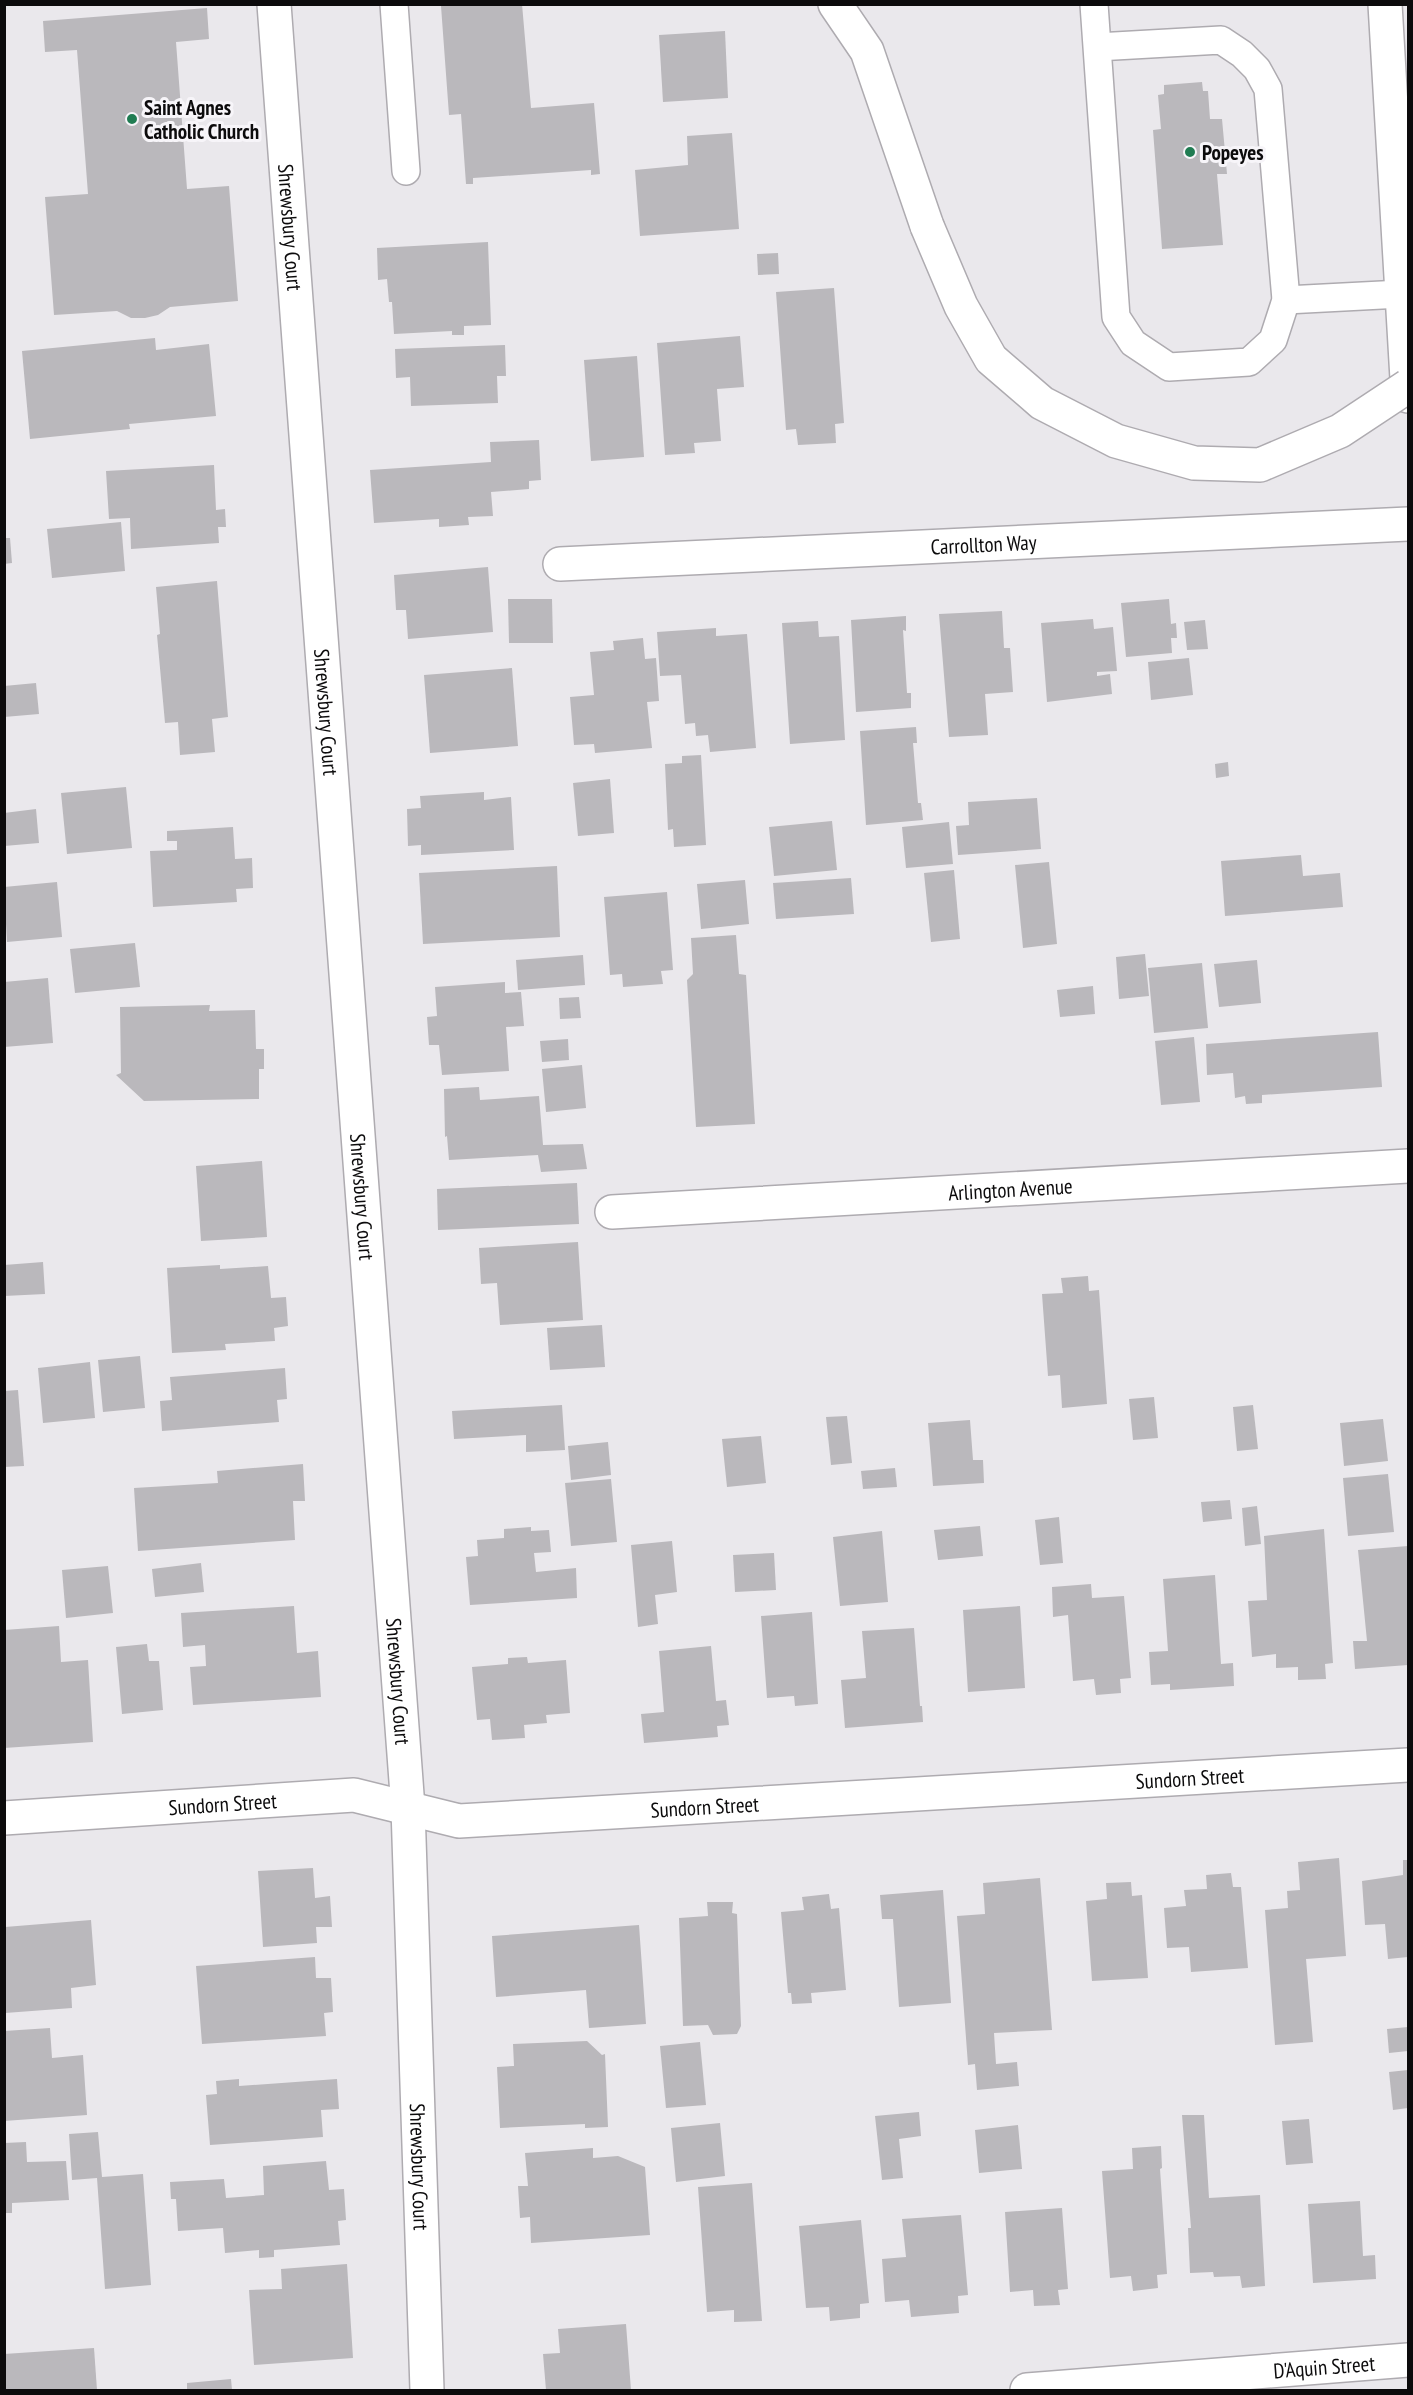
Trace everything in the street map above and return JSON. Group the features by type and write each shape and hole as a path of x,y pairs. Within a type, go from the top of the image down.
{"main road":[{"name":"Shrewsbury Court","path":"274,4 408,1808 427,2391"},
{"path":"835,4 867,51 927,226 961,306 991,359 1042,404 1116,441 1194,464 1260,465 1340,431 1408,386"},
{"path":"1385,4 1408,396"},
{"name":"Carrollton Way","path":"560,564 1408,524"},
{"name":"Arlington Avenue","path":"612,1212 1408,1166"},
{"name":"Sundorn Street","path":"4,1818 354,1795 459,1821 1408,1766"},
{"name":"D'Aquin Street","path":"1027,2391 1408,2360"}],"lane":[{"path":"394,4 406,171"},
{"path":"1094,4 1116,316 1132,343 1169,367 1249,362 1273,340 1286,300 1268,89 1257,69 1242,54 1221,40 1097,46"},
{"path":"1286,300 1401,294"}],"building":[{"path":"522,4 531,108 594,103 600,174 591,175 591,170 473,178 473,184 466,184 461,114 449,115 441,6"},
{"name":"Saint Agnes Catholic Church","path":"207,8 209,39 176,42 187,189 229,186 238,301 170,307 158,315 145,318 131,318 117,311 54,315 45,197 88,194 77,50 45,52 43,21"},
{"path":"725,31 728,98 663,102 659,35"},
{"name":"Popeyes","path":"1202,82 1203,91 1208,91 1210,119 1222,119 1227,174 1217,174 1223,245 1162,249 1153,130 1161,129 1158,95 1164,94 1164,85"},
{"path":"732,133 739,229 640,236 635,170 688,165 687,136"},
{"path":"488,242 491,325 464,326 464,335 452,335 452,331 394,334 392,302 389,302 387,279 378,280 377,248"},
{"path":"778,253 779,274 758,275 757,254"},
{"path":"834,288 844,423 835,424 836,443 798,445 796,429 786,430 776,292"},
{"path":"740,336 744,387 717,389 721,441 694,443 695,453 665,455 657,343"},
{"path":"155,338 156,350 209,344 216,416 129,424 130,429 30,439 22,351"},
{"path":"505,345 506,376 497,376 498,403 411,406 410,377 396,378 395,349"},
{"path":"637,356 644,457 591,461 584,360"},
{"path":"539,440 541,480 529,481 529,489 491,492 493,516 468,517 469,525 439,527 439,519 374,523 370,470 491,462 490,442"},
{"path":"214,465 216,510 225,509 226,527 218,527 219,543 131,549 130,518 109,519 106,471"},
{"path":"121,522 125,571 52,578 47,529"},
{"path":"4,538 10,538 12,563 4,564"},
{"path":"488,567 493,632 408,639 406,610 396,610 394,575"},
{"path":"217,581 228,717 212,719 215,752 180,755 178,722 165,723 157,635 160,634 156,587"},
{"path":"508,599 552,599 553,643 509,643"},
{"path":"1169,599 1171,624 1176,623 1177,638 1171,638 1172,653 1126,657 1121,603"},
{"path":"1002,611 1004,648 1010,648 1013,692 985,694 988,735 949,737 939,614"},
{"path":"906,616 906,631 903,630 907,693 911,693 911,708 856,712 851,620"},
{"path":"1093,619 1094,629 1113,627 1117,671 1097,672 1097,676 1110,674 1112,694 1047,702 1041,623"},
{"path":"1205,620 1208,649 1187,650 1184,622"},
{"path":"818,621 819,637 839,636 845,740 790,744 782,623"},
{"path":"716,628 716,636 747,634 756,748 710,752 708,735 696,736 695,723 685,724 681,675 660,676 657,632"},
{"path":"643,638 645,659 656,658 659,701 647,702 652,748 595,753 594,744 574,745 570,697 594,695 590,652 614,650 613,641"},
{"path":"1189,658 1193,695 1151,700 1148,662"},
{"path":"512,668 518,746 430,753 424,675"},
{"path":"36,683 39,714 4,717 4,686"},
{"path":"916,727 917,743 913,743 918,803 921,803 923,820 866,825 860,731"},
{"path":"701,755 706,845 674,847 673,829 668,830 665,764 682,763 682,756"},
{"path":"1228,762 1229,776 1216,778 1215,764"},
{"path":"610,779 614,833 578,836 573,783"},
{"path":"126,787 132,848 67,854 61,793"},
{"path":"484,792 484,800 511,797 514,850 421,855 421,845 408,846 407,809 421,808 420,796"},
{"path":"1037,798 1041,849 958,855 956,826 969,825 968,802"},
{"path":"36,809 39,843 4,846 4,813"},
{"path":"832,821 837,870 774,876 769,827"},
{"path":"949,822 953,864 906,868 902,827"},
{"path":"233,827 235,859 252,858 253,888 236,889 237,902 153,907 150,851 177,850 177,841 167,841 167,831"},
{"path":"1301,855 1303,876 1340,873 1343,907 1225,916 1221,861"},
{"path":"1049,862 1057,944 1023,948 1015,865"},
{"path":"557,866 560,937 423,944 419,873"},
{"path":"954,870 960,939 931,942 924,873"},
{"path":"851,878 854,914 776,919 773,883"},
{"path":"745,880 749,924 701,929 697,884"},
{"path":"57,882 62,937 7,942 4,887"},
{"path":"667,892 673,970 661,971 663,984 623,987 622,974 610,975 604,897"},
{"path":"736,935 739,974 746,975 755,1124 696,1127 687,980 693,974 691,938"},
{"path":"135,943 140,987 75,993 70,949"},
{"path":"1145,954 1149,996 1119,999 1116,957"},
{"path":"583,955 585,985 518,990 516,960"},
{"path":"1257,960 1261,1003 1219,1007 1214,964"},
{"path":"1202,963 1208,1028 1154,1033 1148,968"},
{"path":"48,978 53,1043 4,1047 4,982"},
{"path":"505,982 505,993 521,992 524,1026 506,1027 509,1071 442,1075 439,1045 429,1045 427,1017 437,1016 435,987"},
{"path":"1093,986 1095,1014 1060,1017 1057,990"},
{"path":"579,997 581,1018 560,1019 559,998"},
{"path":"210,1005 209,1011 255,1010 256,1049 264,1049 264,1069 259,1069 259,1099 144,1101 116,1075 121,1073 120,1007"},
{"path":"1378,1032 1382,1087 1262,1095 1262,1103 1246,1104 1245,1096 1235,1098 1233,1073 1207,1075 1206,1044"},
{"path":"1194,1037 1200,1102 1161,1105 1155,1041"},
{"path":"568,1039 569,1060 542,1062 540,1041"},
{"path":"582,1065 586,1108 546,1112 542,1069"},
{"path":"479,1087 480,1100 539,1096 543,1145 583,1144 587,1169 541,1172 538,1155 449,1160 447,1136 445,1137 444,1089"},
{"path":"262,1161 267,1237 201,1241 196,1166"},
{"path":"577,1183 579,1224 438,1230 437,1189"},
{"path":"578,1242 583,1320 500,1325 497,1283 481,1284 479,1248"},
{"path":"43,1262 45,1294 4,1296 4,1265"},
{"path":"220,1265 220,1269 268,1266 271,1298 286,1297 288,1326 274,1328 275,1341 225,1344 226,1350 172,1353 167,1268"},
{"path":"1088,1276 1089,1291 1099,1290 1107,1404 1062,1408 1060,1375 1048,1376 1042,1294 1063,1293 1061,1278"},
{"path":"602,1325 605,1367 550,1370 547,1328"},
{"path":"140,1356 145,1408 103,1412 98,1360"},
{"path":"90,1362 95,1418 43,1423 38,1368"},
{"path":"285,1368 287,1399 277,1400 279,1422 162,1431 160,1401 172,1400 170,1377"},
{"path":"18,1390 24,1466 4,1467 4,1391"},
{"path":"1154,1397 1158,1438 1133,1440 1129,1399"},
{"path":"562,1405 565,1450 526,1452 526,1435 454,1439 452,1411"},
{"path":"1253,1405 1258,1449 1237,1451 1233,1407"},
{"path":"847,1416 852,1463 831,1465 826,1417"},
{"path":"1383,1419 1388,1461 1344,1466 1340,1423"},
{"path":"970,1420 973,1460 983,1460 984,1483 933,1486 928,1423"},
{"path":"761,1436 766,1483 727,1487 722,1439"},
{"path":"608,1442 611,1475 571,1480 568,1446"},
{"path":"303,1464 305,1501 293,1501 295,1540 138,1551 134,1488 218,1483 217,1471"},
{"path":"895,1468 897,1487 863,1489 861,1471"},
{"path":"1388,1474 1394,1532 1348,1536 1343,1478"},
{"path":"611,1479 617,1542 571,1546 565,1483"},
{"path":"1230,1500 1232,1519 1203,1522 1201,1502"},
{"path":"1257,1506 1261,1544 1245,1546 1242,1508"},
{"path":"1059,1517 1063,1563 1040,1565 1035,1520"},
{"path":"980,1526 983,1556 938,1560 934,1530"},
{"path":"531,1527 531,1531 549,1530 551,1552 534,1553 536,1572 576,1568 577,1598 470,1605 466,1557 478,1556 477,1540 504,1538 504,1529"},
{"path":"1324,1529 1333,1663 1325,1664 1326,1679 1298,1680 1298,1667 1276,1668 1276,1654 1252,1657 1248,1601 1267,1600 1264,1536"},
{"path":"882,1531 888,1602 840,1606 833,1537"},
{"path":"672,1541 677,1592 655,1595 658,1624 638,1627 631,1545"},
{"path":"1408,1546 1408,1665 1355,1669 1353,1641 1367,1641 1358,1550"},
{"path":"774,1553 776,1590 735,1592 733,1555"},
{"path":"201,1563 204,1592 155,1597 152,1569"},
{"path":"108,1566 113,1613 66,1618 62,1570"},
{"path":"1215,1575 1221,1664 1233,1663 1234,1686 1170,1690 1170,1684 1151,1685 1149,1652 1168,1651 1163,1579"},
{"path":"1091,1584 1092,1598 1124,1596 1131,1678 1120,1679 1121,1693 1096,1695 1094,1679 1073,1681 1068,1615 1053,1617 1052,1587"},
{"path":"294,1606 297,1653 318,1651 321,1697 193,1705 190,1667 206,1666 205,1645 183,1647 181,1613"},
{"path":"1020,1606 1025,1688 968,1692 963,1610"},
{"path":"812,1612 818,1704 795,1706 794,1696 767,1698 761,1616"},
{"path":"59,1626 61,1662 88,1660 93,1742 4,1748 4,1630"},
{"path":"914,1628 923,1722 845,1728 841,1680 866,1678 862,1631"},
{"path":"147,1644 149,1661 159,1661 163,1710 122,1714 116,1647"},
{"path":"711,1646 716,1701 726,1700 729,1725 717,1726 718,1737 644,1743 641,1714 664,1712 659,1651"},
{"path":"527,1657 528,1663 566,1660 570,1713 546,1715 547,1723 524,1725 525,1738 492,1740 490,1719 477,1720 472,1667 508,1664 508,1658"},
{"path":"1339,1858 1346,1956 1306,1959 1313,2042 1275,2045 1265,1910 1288,1908 1287,1891 1300,1890 1298,1862"},
{"path":"1403,1860 1408,1860 1408,1957 1388,1959 1385,1924 1365,1925 1362,1881 1403,1875"},
{"path":"313,1868 315,1898 330,1896 332,1927 316,1927 317,1943 263,1947 258,1871"},
{"path":"1231,1873 1233,1887 1241,1887 1248,1968 1191,1972 1189,1947 1167,1948 1164,1908 1186,1906 1184,1890 1207,1889 1206,1875"},
{"path":"1040,1878 1052,2030 994,2033 996,2064 1017,2062 1019,2086 977,2090 975,2064 968,2065 957,1916 985,1914 983,1883"},
{"path":"1131,1882 1132,1896 1142,1895 1148,1978 1092,1981 1086,1901 1107,1899 1106,1883"},
{"path":"943,1890 951,2003 899,2007 893,1919 882,1919 880,1895"},
{"path":"829,1894 831,1909 839,1908 846,1990 811,1993 812,2003 792,2004 791,1993 788,1993 781,1912 804,1910 802,1897"},
{"path":"707,1902 733,1902 732,1913 737,1914 741,2026 737,2034 713,2035 708,2025 683,2026 679,1918 708,1916"},
{"path":"91,1920 96,1985 71,1988 72,2008 5,2013 5,1927"},
{"path":"639,1925 646,2024 589,2028 586,1990 496,1997 492,1936"},
{"path":"315,1957 316,1978 331,1978 333,2012 324,2013 326,2036 202,2044 196,1966"},
{"path":"1408,2027 1408,2051 1389,2053 1387,2029"},
{"path":"50,2028 52,2058 83,2055 87,2115 4,2121 4,2031"},
{"path":"587,2041 602,2055 605,2054 608,2127 585,2128 585,2124 500,2128 497,2067 514,2066 513,2044"},
{"path":"700,2042 706,2105 666,2108 660,2046"},
{"path":"1408,2070 1408,2108 1393,2110 1389,2072"},
{"path":"239,2079 239,2086 337,2079 339,2109 321,2110 323,2137 210,2145 206,2095 217,2094 216,2081"},
{"path":"919,2112 921,2136 899,2139 903,2178 882,2180 875,2116"},
{"path":"1182,2115 1204,2115 1209,2198 1260,2195 1265,2286 1242,2288 1240,2276 1214,2277 1213,2272 1190,2273 1188,2228 1191,2228"},
{"path":"1309,2119 1313,2163 1286,2165 1282,2121"},
{"path":"720,2123 725,2176 676,2182 671,2128"},
{"path":"1018,2125 1022,2169 979,2173 975,2130"},
{"path":"98,2132 102,2177 143,2174 151,2285 105,2289 97,2178 72,2180 69,2134"},
{"path":"26,2142 27,2162 66,2161 69,2200 12,2203 12,2213 4,2213 4,2143"},
{"path":"1161,2146 1162,2168 1160,2169 1167,2274 1157,2275 1158,2288 1133,2291 1131,2276 1110,2278 1102,2171 1133,2169 1132,2148"},
{"path":"593,2148 593,2158 618,2156 645,2167 650,2235 531,2243 530,2217 520,2218 518,2186 528,2186 525,2153"},
{"path":"326,2161 329,2190 344,2189 346,2220 338,2221 340,2245 274,2250 274,2257 259,2258 259,2250 225,2253 223,2228 178,2231 176,2199 171,2199 170,2182 224,2179 226,2198 264,2195 263,2166"},
{"path":"752,2183 762,2321 734,2322 734,2310 707,2312 698,2187"},
{"path":"1360,2201 1363,2256 1375,2255 1376,2279 1313,2283 1308,2204"},
{"path":"1062,2208 1068,2289 1058,2290 1060,2305 1034,2306 1033,2290 1010,2292 1005,2212"},
{"path":"961,2215 968,2295 958,2296 959,2313 911,2317 909,2300 885,2302 882,2259 906,2257 902,2219"},
{"path":"861,2220 869,2303 860,2304 860,2318 830,2321 829,2307 806,2308 799,2226"},
{"path":"347,2264 353,2358 254,2365 249,2290 282,2289 281,2269"},
{"path":"626,2324 631,2390 546,2390 543,2354 560,2353 558,2329"},
{"path":"94,2348 97,2390 4,2390 4,2354"},
{"path":"231,2379 232,2390 187,2390 187,2383"}],"place":[{"name":"Saint Agnes Catholic Church","path":"132,119"},
{"name":"Popeyes","path":"1190,152"}]}
